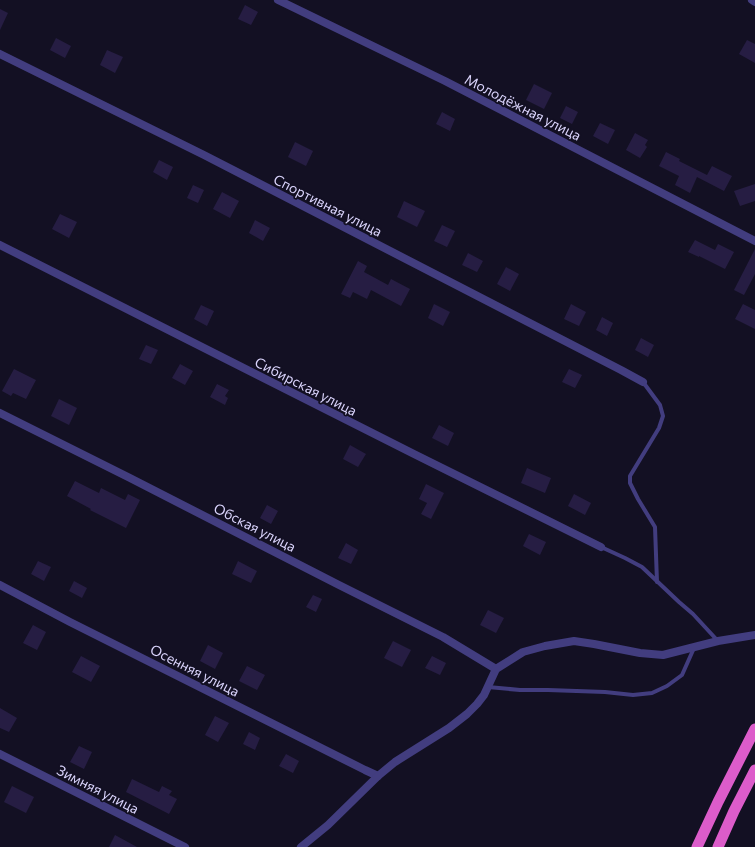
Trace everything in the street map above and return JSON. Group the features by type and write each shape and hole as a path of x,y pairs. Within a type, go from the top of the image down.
{"highway":[{"path":"697,847 755,730"},
{"path":"718,847 755,770"}],"street":[{"name":"Молодёжная улица","path":"278,0 445,81 755,241"},
{"name":"Спортивная улица","path":"0,54 211,159 642,382"},
{"name":"Сибирская улица","path":"0,245 602,547"},
{"name":"Обская улица","path":"0,413 443,637 496,669"},
{"name":"Осенняя улица","path":"0,585 70,622 378,776"},
{"path":"301,847 328,825 378,776 395,762 449,728 467,714 477,704 496,669 524,652 574,641 640,653 663,655 718,641 755,636"},
{"name":"Зимняя улица","path":"0,754 185,847"}],"lane":[{"path":"642,382 660,405 663,416 659,428 630,476 630,483 655,526 657,582"},
{"path":"602,547 642,567 693,614 718,641"},
{"path":"487,687 520,690 605,692 633,695 652,693 667,686 682,675 695,646"}],"building":[{"path":"245,5 258,12 251,25 238,19"},
{"path":"0,9 8,13 0,30"},
{"path":"56,38 71,46 65,58 50,50"},
{"path":"747,40 755,44 755,63 739,54"},
{"path":"107,50 123,57 115,73 100,65"},
{"path":"534,84 552,93 544,109 526,100"},
{"path":"566,106 578,112 572,124 560,118"},
{"path":"442,112 455,119 450,131 436,124"},
{"path":"600,123 615,130 608,144 593,136"},
{"path":"635,133 648,140 645,145 647,147 640,158 626,150"},
{"path":"295,142 313,151 306,166 288,157"},
{"path":"666,152 680,159 679,161 707,175 712,166 732,176 724,191 697,177 690,193 675,185 679,176 659,166"},
{"path":"159,160 173,167 167,180 153,172"},
{"path":"755,184 755,201 740,206 734,191"},
{"path":"193,185 204,190 198,203 187,198"},
{"path":"222,192 239,201 230,218 213,209"},
{"path":"404,201 425,211 417,227 397,217"},
{"path":"60,214 77,222 69,238 52,229"},
{"path":"255,220 270,228 263,241 249,233"},
{"path":"442,225 455,231 447,247 434,241"},
{"path":"695,240 715,250 718,244 734,252 725,269 688,252"},
{"path":"755,249 755,274 744,295 734,290"},
{"path":"468,253 483,261 477,272 462,265"},
{"path":"358,261 367,266 364,272 388,285 391,279 410,289 401,306 371,290 367,299 353,292 350,298 341,294"},
{"path":"506,267 519,274 510,291 497,284"},
{"path":"434,304 450,312 443,326 428,318"},
{"path":"571,304 586,312 579,326 564,319"},
{"path":"743,304 755,310 755,329 735,319"},
{"path":"201,305 214,311 207,326 194,319"},
{"path":"602,317 613,323 607,336 596,330"},
{"path":"641,338 654,345 648,357 635,350"},
{"path":"146,345 158,350 151,364 139,359"},
{"path":"180,364 193,371 185,385 172,378"},
{"path":"14,369 36,380 26,399 13,393 11,396 2,391"},
{"path":"569,369 582,375 575,388 562,382"},
{"path":"217,384 229,390 225,396 228,398 225,405 210,397"},
{"path":"59,399 77,408 69,425 51,416"},
{"path":"439,425 454,433 448,446 432,438"},
{"path":"350,445 366,454 358,467 343,459"},
{"path":"527,468 551,478 545,493 521,483"},
{"path":"75,481 99,493 101,488 125,500 128,494 140,500 126,528 90,510 91,509 67,496"},
{"path":"426,484 444,493 431,519 421,514 427,503 419,499"},
{"path":"574,494 591,503 585,515 568,506"},
{"path":"267,505 278,511 271,524 260,518"},
{"path":"529,534 546,542 540,555 523,546"},
{"path":"346,543 358,550 351,564 338,558"},
{"path":"38,561 51,567 44,581 31,574"},
{"path":"238,561 257,571 251,583 232,574"},
{"path":"74,581 87,588 82,598 69,591"},
{"path":"313,595 322,599 316,612 306,607"},
{"path":"488,610 504,618 496,633 480,625"},
{"path":"33,625 46,632 37,650 23,643"},
{"path":"393,641 411,650 402,667 384,658"},
{"path":"208,645 223,653 215,669 200,661"},
{"path":"81,656 100,666 91,682 72,672"},
{"path":"432,656 446,663 440,675 425,668"},
{"path":"247,666 265,675 257,690 239,681"},
{"path":"0,708 17,718 9,732 0,728"},
{"path":"215,716 229,723 218,742 205,735"},
{"path":"249,732 260,738 255,750 243,744"},
{"path":"79,746 92,752 84,769 70,762"},
{"path":"286,754 299,761 293,773 279,766"},
{"path":"132,779 159,792 162,786 172,791 169,795 177,799 169,814 126,792"},
{"path":"12,786 34,797 26,813 4,802"},
{"path":"115,835 137,847 109,847"}]}
